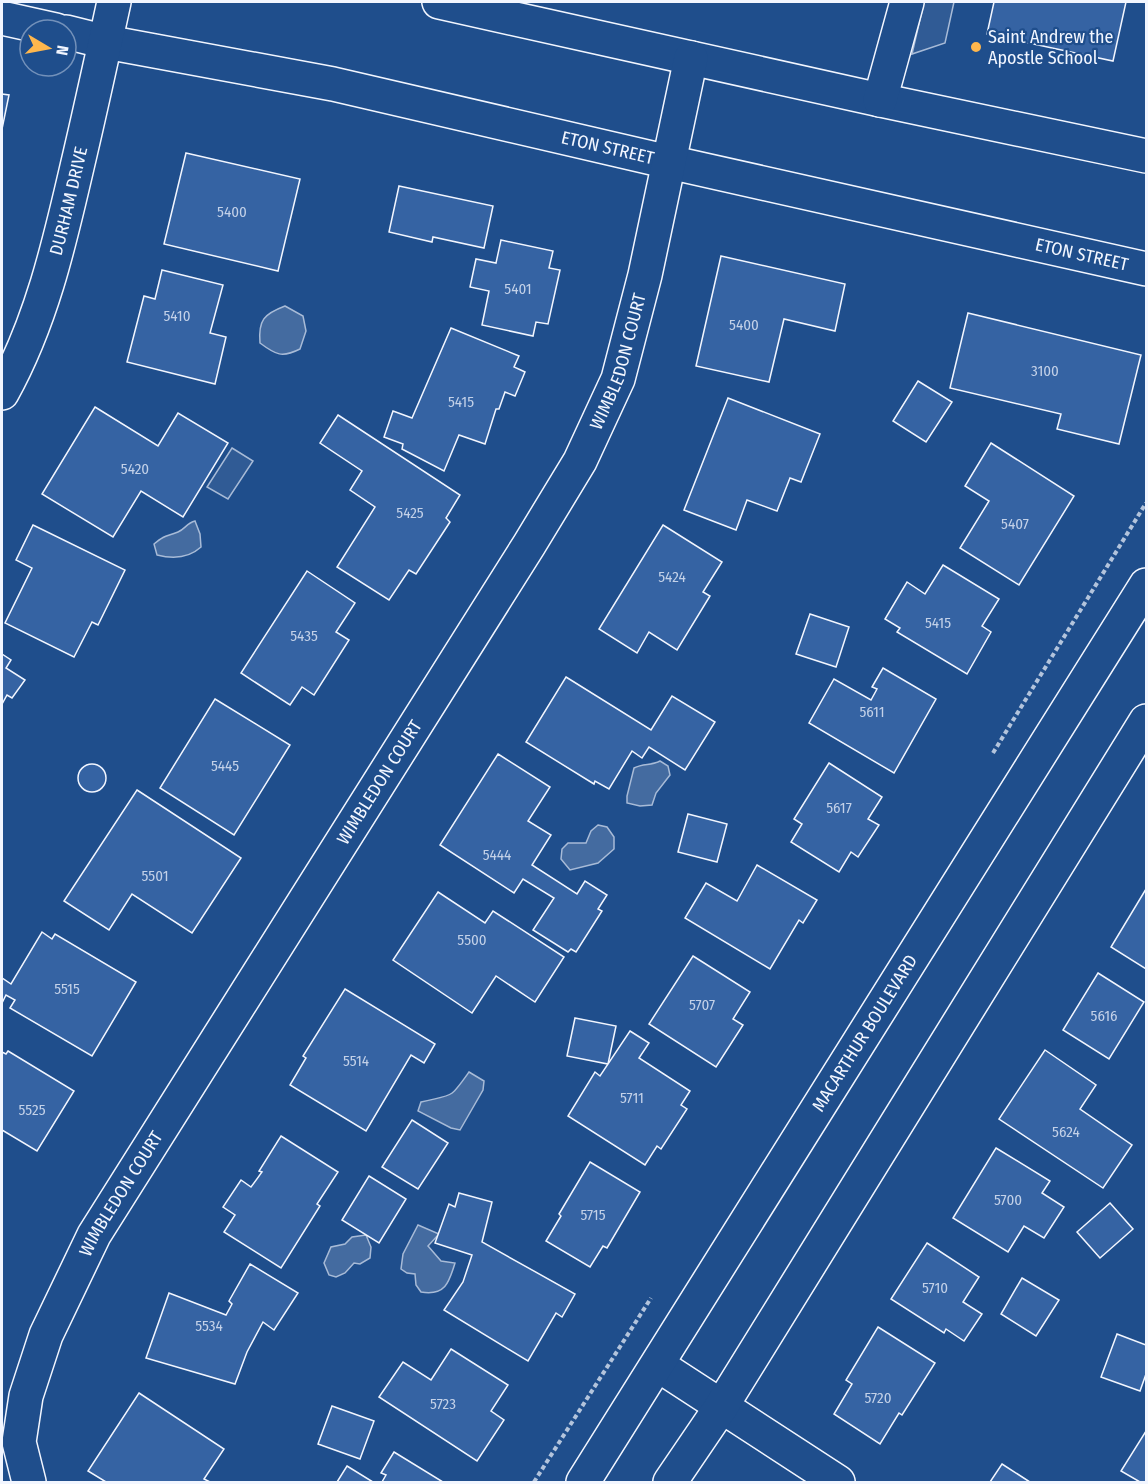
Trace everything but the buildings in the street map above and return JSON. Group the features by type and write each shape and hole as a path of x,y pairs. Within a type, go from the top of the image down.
{"street":[{"name":"DURHAM DRIVE","path":"2,393 41,306 60,241 114,2"},
{"path":"439,2 501,9 691,58 1146,156"},
{"path":"880,100 907,2"},
{"path":"2,18 18,22"},
{"name":"ETON STREET","path":"78,35 333,84 1146,269"},
{"name":"WIMBLEDON COURT","path":"29,1482 19,1442 27,1396 46,1335 94,1235 580,461 618,379 645,275 691,58"},
{"name":"MACARTHUR BOULEVARD","path":"583,1482 1146,585"},
{"path":"670,1482 721,1407 1146,721"},
{"path":"658,1365 838,1482"}],"path":[{"path":"990,759 1146,503"},
{"path":"534,1482 633,1325"}],"shaded area":[{"path":"924,2 954,2 945,43 912,54"},
{"path":"285,306 303,316 306,331 300,349 288,354 279,354 260,343 260,329 267,315"},
{"path":"232,448 253,461 228,499 207,487"},
{"path":"195,521 200,534 201,547 180,557 157,555 154,544"},
{"path":"660,761 668,766 670,775 656,793 652,805 640,806 627,803 634,768"},
{"path":"598,825 607,827 614,837 614,849 598,863 570,870 561,859 562,849 568,843 586,843 591,831"},
{"path":"469,1072 484,1081 483,1090 460,1130 451,1128 418,1111 421,1102 454,1092"},
{"path":"418,1225 439,1234 428,1246 441,1261 455,1263 448,1282 436,1292 421,1292 416,1285 415,1274 401,1269 403,1254"},
{"path":"366,1235 371,1247 370,1258 360,1264 354,1263 345,1273 336,1277 329,1275 324,1263 331,1247 345,1244 352,1237"}],"place":[{"name":"Saint Andrew the Apostle School","path":"976,47"}]}
